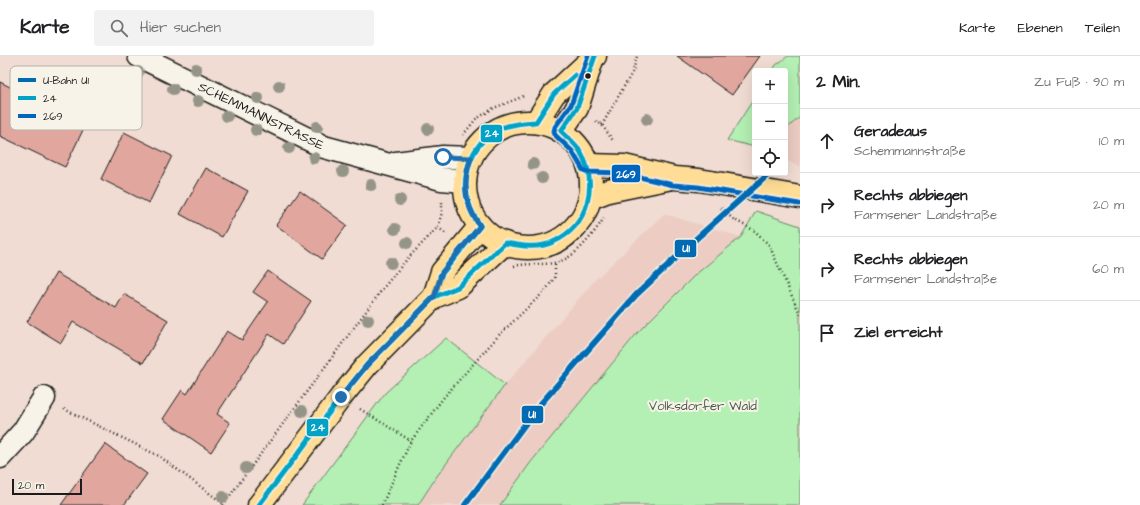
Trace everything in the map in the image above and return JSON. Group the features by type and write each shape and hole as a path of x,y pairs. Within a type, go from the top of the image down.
{"main road":[{"path":"536,122 554,94 594,57"},
{"path":"561,131 577,108 594,57"},
{"path":"525,122 549,124 561,131 578,146 588,165 591,179 590,198 578,223 572,230 558,240 540,246 518,247 490,236 474,218 467,200 465,180 467,169 476,148 493,132 502,127 525,122"},
{"path":"588,165 624,166 674,178 699,180 800,197"},
{"path":"590,198 608,191 674,178"},
{"path":"434,297 442,272 480,226"},
{"path":"259,505 367,365 434,297 458,287 505,243"}],"street":[{"name":"SCHEMMANNSTRASSE","path":"140,56 324,147 441,179 465,180"},
{"name":"SCHEMMANNSTRASSE","path":"388,164 443,157 471,158"},
{"path":"0,457 23,432 44,398"}],"path":[{"path":"602,125 633,71 637,56"},
{"path":"461,138 476,119 494,108 534,91 543,90 554,94"},
{"path":"577,108 602,125 618,147"},
{"path":"699,180 711,199 733,219 755,231 769,245 800,314"},
{"path":"44,398 159,456 224,504 384,287 408,258 438,227 442,212 443,194"},
{"path":"382,505 411,441 444,397 484,352 545,291 555,277 555,262"},
{"path":"341,397 411,441"}],"shaded area":[{"path":"800,117 800,167 788,161 788,127"},
{"path":"664,214 741,237 695,275 638,332 531,462 500,505 418,505 437,476 505,385 595,280"}],"green space":[{"path":"788,56 800,56 800,117 788,127 788,68 774,68"},
{"path":"752,102 752,146 727,140"},
{"name":"Volksdorfer Wald","path":"756,211 800,226 800,505 500,505 531,462 638,332 695,275 741,237"},
{"path":"446,338 505,385 437,476 418,505 302,505 385,393"}],"building":[{"path":"677,56 760,56 732,95"},
{"path":"0,82 10,87 10,130 83,130 65,167 0,136"},
{"path":"124,132 172,156 149,203 101,179"},
{"path":"206,168 248,191 222,237 180,214"},
{"path":"300,191 347,225 322,259 276,225"},
{"path":"268,271 311,301 283,344 269,334 217,414 230,423 211,452 163,419 182,390 187,394 227,331 242,340 268,302 253,292"},
{"path":"56,273 116,308 124,294 168,320 143,363 73,322 61,343 27,322"},
{"path":"105,444 147,474 124,505 61,505"}],"metro line":[{"name":"U1","path":"465,505 537,408 636,295 767,176"}],"transit line":[{"name":"269","path":"588,56 571,105 555,127 554,131 555,135 572,151 583,170 588,172 623,173 673,185 698,187 799,204"},
{"name":"24","path":"259,505 367,365 434,297 458,287 505,243 541,246 553,242 565,235 575,226 582,215 587,202 589,176 586,163 580,151 561,131 577,108 595,56"},
{"name":"24","path":"440,276 480,226 471,210 466,185 469,164 480,144 488,136 502,128 521,123 536,122 554,94 575,75"}],"route":[{"path":"341,397 367,365 434,297 442,272 480,226 470,209 465,190 467,169 471,158 443,157"}]}
